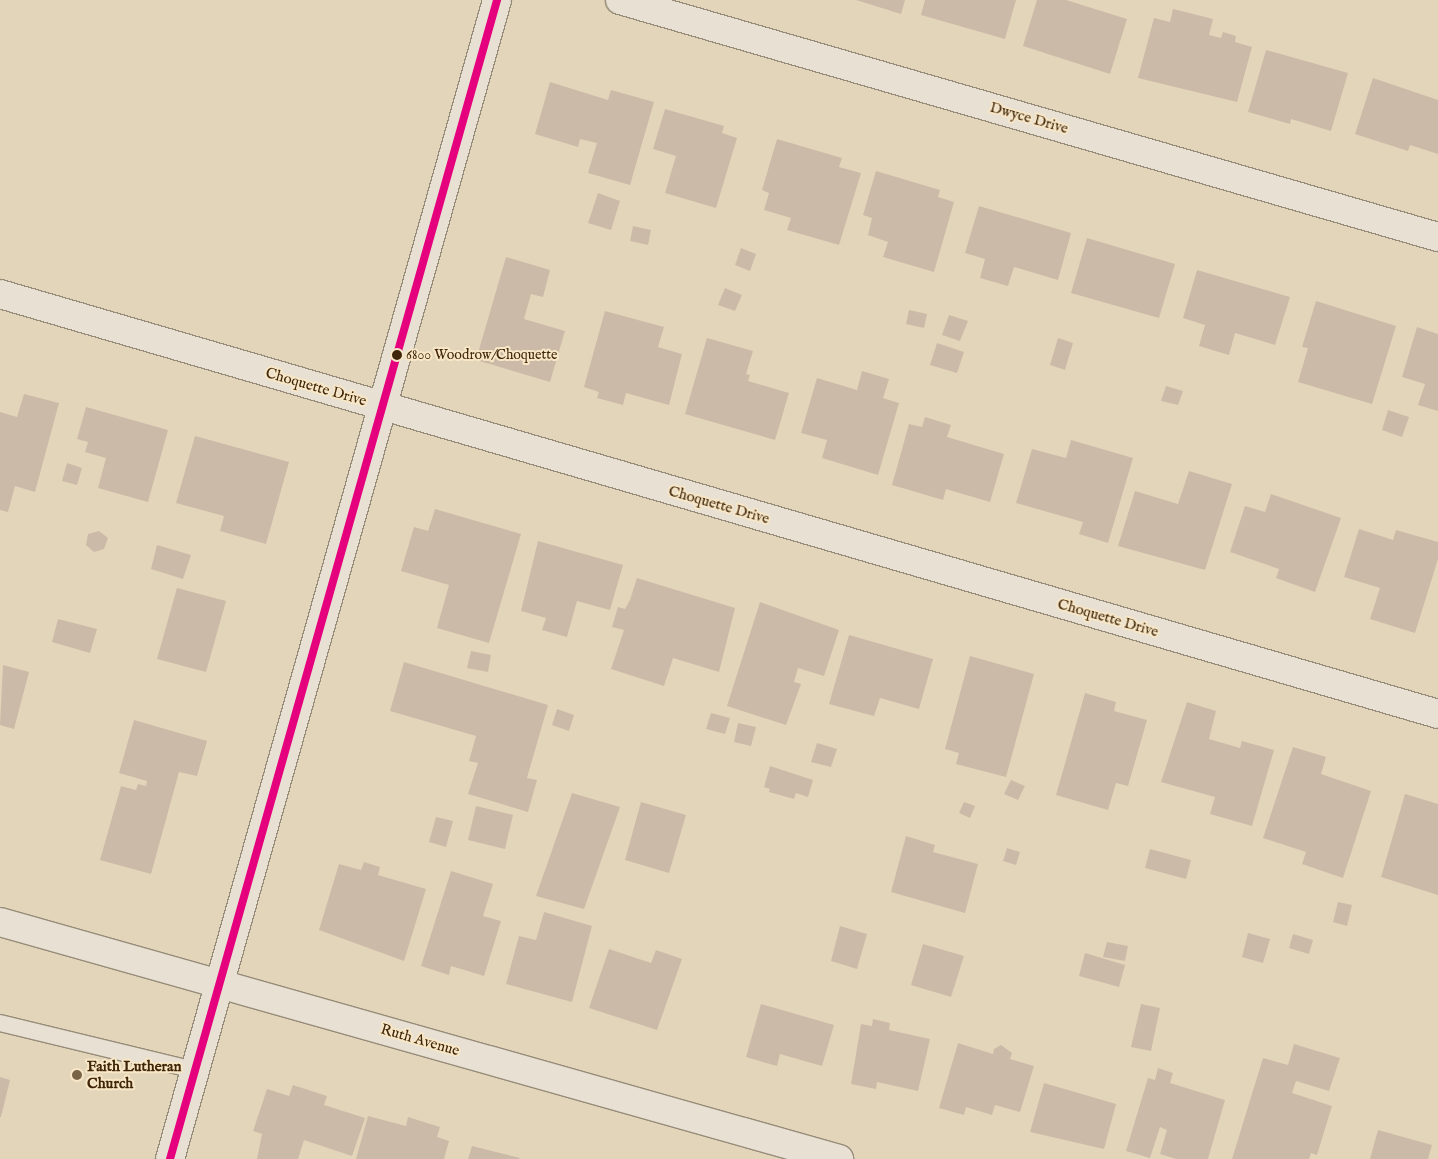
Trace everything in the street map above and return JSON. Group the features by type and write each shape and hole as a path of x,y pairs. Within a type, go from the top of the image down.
{"street":[{"path":"170,1159 497,0"},
{"name":"Dwyce Drive","path":"620,0 1438,237"},
{"name":"Choquette Drive","path":"0,294 1438,714"},
{"name":"Ruth Avenue","path":"0,922 839,1159"}],"lane":[{"path":"0,1023 195,1070"}],"building":[{"path":"856,0 905,0 901,14"},
{"path":"925,0 1016,0 1005,39 921,15"},
{"path":"1037,0 1066,0 1127,19 1110,74 1023,46"},
{"path":"1173,9 1213,19 1209,35 1221,38 1223,32 1236,36 1235,42 1252,47 1237,102 1138,78 1154,18 1170,22"},
{"path":"1266,50 1348,73 1331,131 1291,119 1290,124 1248,112"},
{"path":"1373,78 1438,100 1438,154 1410,145 1408,151 1355,134"},
{"path":"550,82 608,100 611,90 654,102 630,185 588,173 597,143 580,139 578,147 535,134"},
{"path":"665,109 724,126 722,133 737,138 716,208 665,193 676,156 653,149"},
{"path":"777,139 842,158 839,167 861,173 839,245 787,230 791,218 764,210 769,193 762,190"},
{"path":"876,171 940,190 938,197 954,202 934,272 883,257 888,242 868,235 872,218 863,215"},
{"path":"598,193 620,201 611,230 588,223"},
{"path":"979,206 1071,233 1058,280 1014,267 1008,286 980,278 985,259 965,253"},
{"path":"633,226 651,230 648,245 630,241"},
{"path":"1087,238 1175,264 1159,318 1071,293"},
{"path":"741,248 756,254 750,271 735,265"},
{"path":"506,257 550,270 543,297 531,294 524,319 565,331 550,382 476,360"},
{"path":"1197,270 1290,297 1275,345 1235,333 1229,355 1199,346 1205,325 1183,318"},
{"path":"725,288 742,295 735,311 718,305"},
{"path":"1316,301 1396,326 1372,404 1298,382 1308,348 1302,347"},
{"path":"909,310 927,314 924,328 906,324"},
{"path":"605,311 664,327 658,347 682,354 669,405 626,393 623,405 597,398 599,392 584,387"},
{"path":"949,315 968,321 960,341 942,335"},
{"path":"1417,327 1438,334 1438,411 1418,405 1425,384 1402,377"},
{"path":"707,338 753,351 746,374 750,375 748,381 789,393 775,440 685,414"},
{"path":"1058,338 1073,343 1065,370 1050,365"},
{"path":"937,343 964,352 957,373 930,365"},
{"path":"862,371 889,379 883,398 899,403 878,475 822,458 827,440 801,433 817,378 857,390"},
{"path":"1166,386 1183,391 1178,405 1161,401"},
{"path":"24,394 59,403 35,492 15,486 8,512 0,510 0,412 17,417"},
{"path":"86,407 168,430 148,502 98,488 106,458 85,452 88,442 77,439"},
{"path":"1388,410 1409,417 1402,437 1382,430"},
{"path":"925,417 951,425 947,437 1004,454 990,502 946,489 943,500 892,485 909,424 922,427"},
{"path":"195,436 289,462 266,544 220,531 224,516 176,503"},
{"path":"1071,440 1133,458 1108,543 1079,534 1083,522 1016,503 1032,449 1066,458"},
{"path":"67,463 82,468 77,485 62,481"},
{"path":"1189,471 1232,484 1205,570 1118,546 1135,491 1178,504"},
{"path":"1271,494 1341,518 1315,592 1276,578 1279,569 1230,552 1245,506 1265,512"},
{"path":"435,509 521,534 489,643 437,628 449,585 401,571 414,527 428,531"},
{"path":"1359,529 1393,540 1396,530 1438,542 1438,559 1415,633 1370,619 1380,588 1344,577"},
{"path":"99,531 108,538 104,549 94,552 86,545 88,534"},
{"path":"538,541 623,565 610,610 577,601 567,637 542,630 546,618 521,611"},
{"path":"157,545 191,555 183,579 151,569"},
{"path":"637,578 735,608 719,672 673,658 664,686 611,669 624,630 612,627 618,607 625,609 630,600"},
{"path":"177,588 226,601 206,672 157,659"},
{"path":"760,602 839,630 824,676 798,668 794,682 801,684 786,725 727,706"},
{"path":"58,619 97,629 90,653 52,642"},
{"path":"849,635 933,659 919,709 880,698 874,716 829,704"},
{"path":"471,651 491,655 488,672 467,668"},
{"path":"970,656 1034,674 1006,777 956,764 959,753 945,749"},
{"path":"404,662 548,705 527,778 537,780 528,812 468,794 478,763 469,761 476,736 390,711"},
{"path":"3,665 29,672 14,729 0,725"},
{"path":"1085,693 1116,702 1114,711 1147,720 1128,786 1116,783 1108,810 1056,795"},
{"path":"1187,702 1216,711 1209,739 1240,748 1242,741 1274,750 1252,826 1210,814 1215,797 1161,782"},
{"path":"557,709 574,715 569,731 552,725"},
{"path":"711,713 730,718 725,734 706,729"},
{"path":"134,720 207,741 197,776 179,772 151,874 100,860 121,786 136,790 138,784 146,786 147,781 119,773"},
{"path":"738,723 756,727 751,746 734,742"},
{"path":"817,743 837,749 831,767 811,762"},
{"path":"1293,747 1326,757 1321,774 1371,791 1343,878 1302,864 1306,852 1263,838"},
{"path":"770,766 813,780 808,797 796,793 794,799 769,792 770,789 764,787"},
{"path":"1011,780 1025,786 1018,800 1004,794"},
{"path":"572,793 620,807 584,909 536,896"},
{"path":"1405,794 1438,804 1438,895 1381,877"},
{"path":"641,802 686,815 669,873 625,860"},
{"path":"964,802 975,806 970,818 959,813"},
{"path":"476,806 513,815 505,849 468,840"},
{"path":"436,817 453,821 446,847 429,842"},
{"path":"906,836 935,845 933,852 978,864 965,913 891,892"},
{"path":"1007,848 1020,852 1016,865 1003,861"},
{"path":"1150,849 1191,860 1186,879 1145,868"},
{"path":"364,862 380,867 378,875 426,889 404,961 319,930 339,864 361,870"},
{"path":"451,871 493,884 483,916 501,921 484,976 451,966 449,975 421,966"},
{"path":"1338,902 1352,905 1347,926 1333,922"},
{"path":"544,912 592,926 572,1002 506,984 519,936 536,940"},
{"path":"840,926 867,934 857,969 831,961"},
{"path":"1248,933 1270,939 1263,963 1242,957"},
{"path":"1293,934 1313,940 1309,954 1289,948"},
{"path":"1107,942 1128,946 1125,961 1103,957"},
{"path":"923,944 964,956 951,997 911,985"},
{"path":"609,949 651,963 656,950 682,959 657,1030 589,1008"},
{"path":"1085,953 1125,965 1119,987 1079,976"},
{"path":"761,1004 834,1025 822,1066 780,1054 777,1066 746,1057"},
{"path":"1141,1004 1160,1008 1151,1051 1131,1047"},
{"path":"873,1019 890,1023 889,1030 930,1039 918,1091 877,1082 876,1089 851,1084 861,1024 872,1026"},
{"path":"958,1043 993,1054 994,1049 1001,1045 1012,1053 1010,1059 1034,1066 1020,1112 995,1105 992,1115 966,1107 964,1115 939,1108"},
{"path":"1294,1044 1340,1058 1329,1091 1296,1081 1292,1093 1332,1106 1317,1155 1311,1153 1309,1159 1232,1159 1263,1058 1288,1065"},
{"path":"1158,1068 1173,1073 1170,1083 1225,1100 1208,1159 1176,1159 1160,1154 1167,1130 1160,1127 1150,1158 1126,1151 1148,1078 1155,1080"},
{"path":"0,1077 10,1080 1,1117 0,1117"},
{"path":"1044,1083 1116,1104 1104,1149 1030,1132"},
{"path":"293,1085 327,1096 324,1105 365,1118 352,1156 304,1140 298,1159 257,1159 262,1134 253,1131 267,1089 289,1096"},
{"path":"368,1116 406,1126 408,1117 440,1127 437,1137 449,1141 444,1159 356,1159"},
{"path":"1378,1130 1432,1145 1428,1159 1370,1159"},
{"path":"472,1146 520,1158 468,1159"}],"transit line":[{"path":"170,1159 497,0"}],"place":[{"name":"6800 Woodrow/Choquette","path":"397,355"},
{"name":"Faith Lutheran Church","path":"77,1075"}]}
